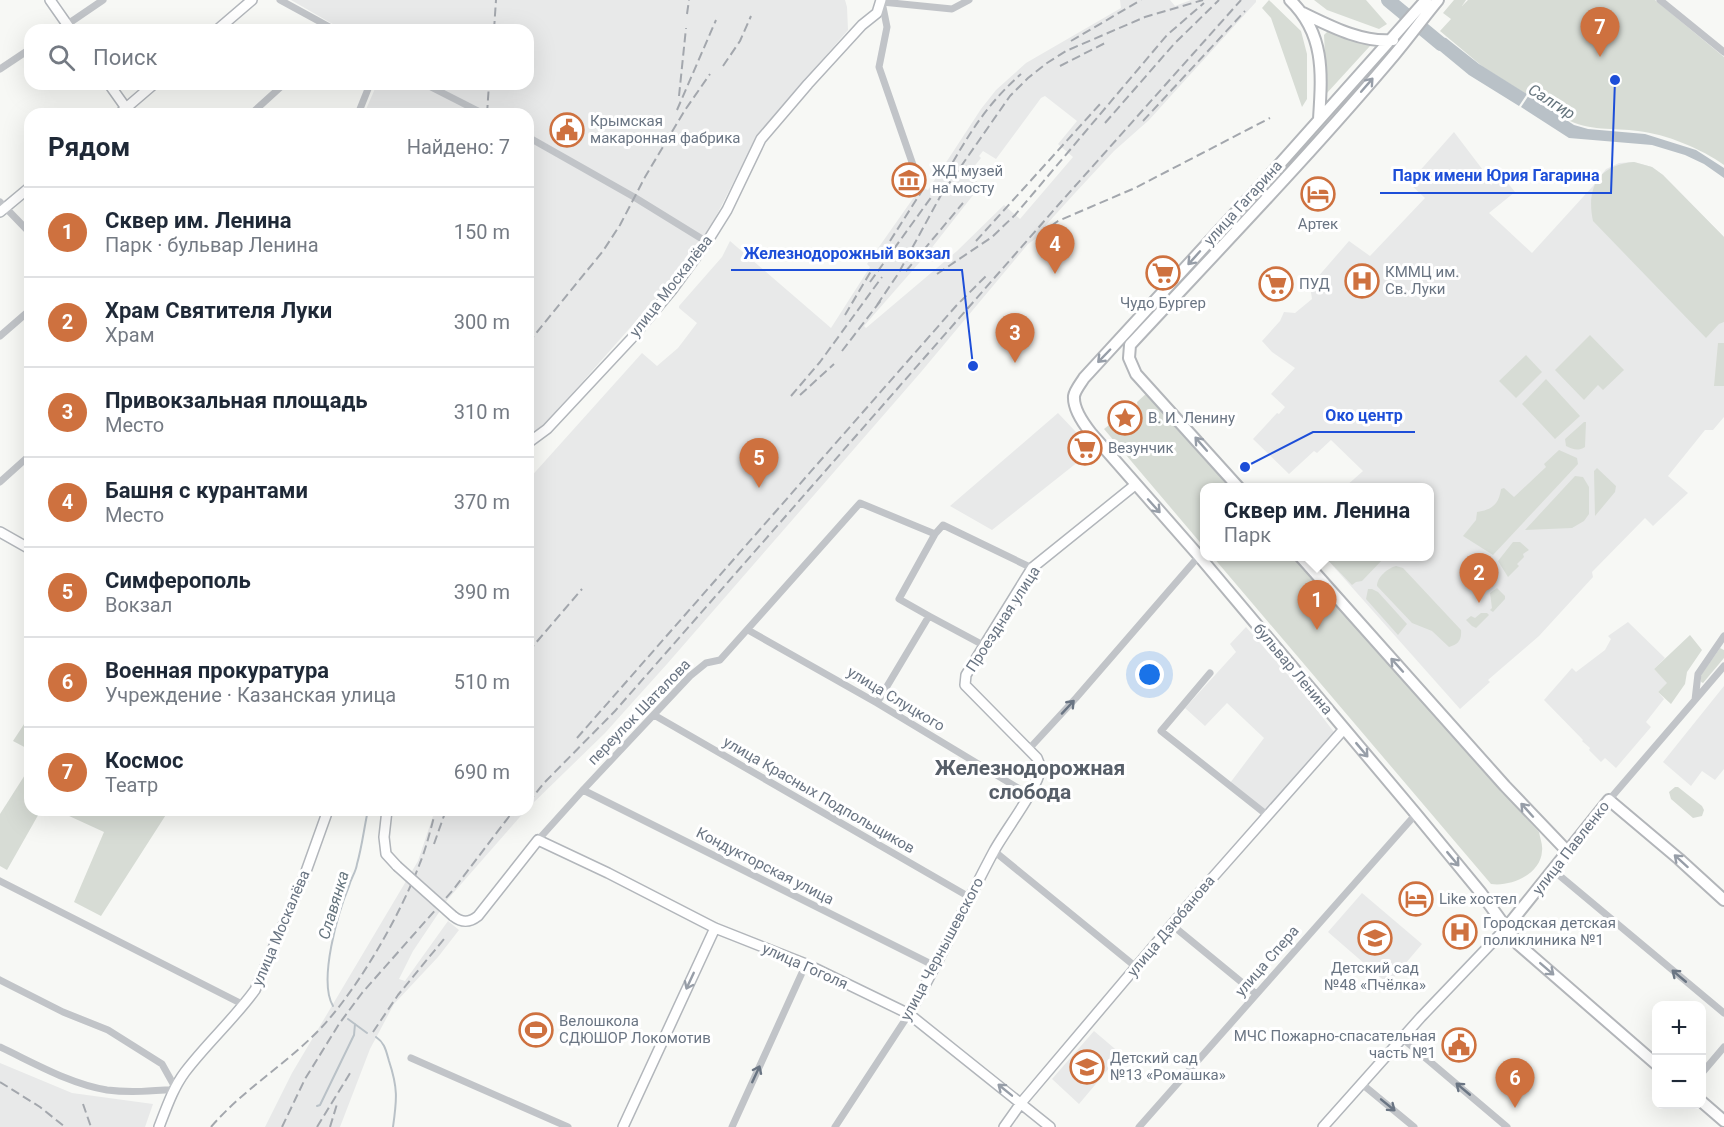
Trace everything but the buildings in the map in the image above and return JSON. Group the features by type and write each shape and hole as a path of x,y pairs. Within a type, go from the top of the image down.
{"main road":[{"path":"50,0 64,24"},
{"path":"224,24 252,0"},
{"path":"1290,0 1303,13 1318,46 1319,118 1316,143"},
{"name":"улица Гагарина","path":"1235,483 1142,380 1131,363 1128,353 1130,345 1217,253 1395,54 1405,33 1425,6 1438,0"},
{"name":"улица Москалёва","path":"534,438 547,429 632,339 690,266 727,210 761,139 862,25 877,13 881,1"},
{"path":"1303,13 1345,31 1375,40 1391,40"},
{"name":"улица Гагарина","path":"1077,412 1074,395 1084,378 1391,40 1405,33"},
{"path":"112,90 123,108"},
{"path":"129,108 148,90"},
{"path":"2,207 24,191"},
{"name":"бульвар Ленина","path":"1077,412 1091,433 1135,485 1199,556"},
{"name":"Проездная улица","path":"1041,768 1040,761 965,685 966,675 1032,568 1135,485"},
{"path":"0,532 24,546"},
{"name":"бульвар Ленина","path":"1203,561 1416,814 1507,927 1518,944 1652,1061"},
{"path":"1304,561 1538,823 1568,852"},
{"name":"улица Дзюбанова","path":"1004,1127 1021,1103 1136,967 1344,729"},
{"name":"улица Чернышевского","path":"909,1014 994,850 1041,768"},
{"path":"1609,800 1724,900"},
{"name":"улица Павленко","path":"1323,1127 1402,1038 1507,927 1609,800"},
{"name":"улица Москалёва","path":"159,1127 184,1074 255,990 304,877 326,816"},
{"path":"386,816 384,837 386,854 453,916 467,922 478,916 538,840"},
{"name":"улица Гоголя","path":"538,840 715,928 806,964 909,1014 1050,1127"},
{"path":"623,1127 715,928"},
{"path":"1706,1106 1724,1121"}],"street":[{"path":"71,24 103,0"},
{"path":"280,0 324,24"},
{"path":"913,165 879,67 887,27 881,1 952,9 969,0"},
{"path":"1660,0 1724,52"},
{"path":"0,69 24,53"},
{"path":"258,108 277,90"},
{"path":"360,108 368,90"},
{"path":"437,90 472,108"},
{"path":"534,140 634,197 707,242"},
{"path":"2,207 24,227"},
{"path":"0,336 24,315"},
{"path":"0,482 24,461"},
{"name":"переулок Шаталова","path":"538,840 690,676 706,663 720,660 860,503 935,534"},
{"path":"985,646 899,599 935,534 943,525 1032,568"},
{"path":"1028,750 1199,556"},
{"path":"877,703 929,616"},
{"name":"улица Слуцкого","path":"748,630 877,703 1028,794"},
{"path":"1695,700 1698,674 1724,636"},
{"name":"улица Павленко","path":"1609,800 1724,666"},
{"path":"1210,673 1161,731 1267,815"},
{"name":"улица Красных Подпольщиков","path":"654,715 970,898"},
{"name":"Кондукторская улица","path":"582,790 935,966"},
{"name":"улица Спера","path":"1139,1127 1416,814"},
{"path":"994,850 1136,967"},
{"path":"1554,871 1724,1013"},
{"path":"0,881 244,1005"},
{"path":"1172,925 1256,994"},
{"path":"732,1127 806,964"},
{"path":"0,980 63,1012 108,1030 162,1064 176,1089 107,1090 73,1080 0,1047"},
{"name":"улица Чернышевского","path":"836,1127 909,1014"},
{"path":"1402,1038 1508,1127"},
{"path":"1706,1067 1724,1047"},
{"path":"411,1058 568,1127"},
{"path":"1362,1084 1414,1127"}],"shaded area":[{"path":"291,0 845,0 848,30 765,126 751,148 710,228 666,287 577,388 541,427 534,431 534,108 367,108 374,90 534,90 534,24 333,24"},
{"path":"1120,0 1170,0 1175,6 1191,0 1256,0 1149,120 1114,151 1046,225 1048,230 1028,244 921,372 605,733 534,802 534,473 642,353 657,366 678,348 697,323 679,306 722,257 730,241 831,328 870,267 867,264 921,187 928,190 981,109 996,90 1026,63 1121,8","holes":["1045,96 1077,121 1058,144 1073,157 1020,219 1004,205 957,251 866,328 864,326 926,255 981,185 968,174 981,158 979,156 983,151 996,159 1041,98"]},
{"path":"1269,0 1301,31 1307,54 1307,99 1302,107 1271,18 1262,8"},
{"path":"1314,0 1366,0 1387,24 1379,29 1327,10"},
{"path":"1454,0 1466,0 1462,6 1468,0 1655,0 1724,57 1724,165 1695,148 1660,135 1583,126 1566,119 1483,67 1440,31 1451,19 1443,13"},
{"path":"1431,27 1438,37 1446,38 1479,64 1527,94 1519,106 1469,75 1423,37"},
{"path":"1328,31 1370,46 1327,93 1324,35"},
{"path":"1529,95 1574,125 1588,129 1645,134 1696,150 1724,168 1724,178 1704,164 1685,155 1652,145 1569,138 1521,107"},
{"path":"1454,132 1489,178 1491,185 1502,176 1515,192 1489,213 1532,253 1606,169 1619,163 1634,162 1652,167 1663,175 1724,237 1724,417 1713,430 1705,430 1668,476 1688,493 1653,526 1645,518 1592,572 1593,577 1539,636 1488,680 1490,682 1460,709 1329,561 1434,561 1434,483 1350,483 1363,471 1331,440 1317,453 1314,451 1289,474 1253,439 1285,407 1271,394 1295,368 1272,352 1262,341 1280,321 1284,312 1295,313 1312,299 1310,286 1349,241 1370,256 1425,198 1409,183"},
{"path":"1634,162 1652,167 1663,175 1724,237 1724,322 1719,324 1706,338 1593,221 1591,198 1597,180 1611,168"},
{"path":"1590,335 1624,370 1603,390 1598,385 1584,400 1555,370"},
{"path":"1718,343 1724,343 1724,386 1714,386"},
{"path":"1526,355 1542,372 1516,398 1499,381"},
{"path":"1546,379 1580,416 1555,439 1522,404"},
{"path":"1148,392 1228,483 1200,483 1200,542 1104,429 1114,421 1125,425 1137,420 1139,414 1137,402"},
{"path":"1058,413 1093,450 992,530 950,506"},
{"path":"1586,422 1585,447 1576,450 1566,446 1565,439"},
{"path":"1559,450 1577,458 1578,464 1493,555 1463,536 1476,520 1477,512 1491,508 1499,499 1501,489 1504,488 1514,497 1546,467 1544,464"},
{"path":"1597,468 1616,486 1615,492 1595,516 1594,471"},
{"path":"1575,476 1583,477 1589,487 1589,514 1584,521 1572,528 1525,530"},
{"path":"1513,542 1520,542 1529,550 1523,554 1524,557 1517,564 1519,566 1508,577 1498,561"},
{"path":"1216,561 1297,561 1539,832 1542,851 1540,859 1531,872 1516,881 1491,884"},
{"path":"1329,561 1381,561 1362,581 1352,585"},
{"path":"1494,564 1498,578 1488,590 1472,590 1470,587"},
{"path":"1396,566 1403,568 1461,630 1461,637 1455,645 1449,647 1432,631 1412,623 1377,586 1384,573"},
{"path":"1497,588 1505,599 1493,612 1490,610 1492,608 1490,593"},
{"path":"1368,589 1378,592 1407,624 1398,635 1366,599"},
{"path":"1481,613 1489,615 1476,628 1466,620 1471,616 1475,618"},
{"path":"1628,622 1665,658 1654,669 1668,683 1658,692 1664,699 1646,722 1651,727 1616,768 1605,758 1601,762 1544,700 1572,668 1576,672 1605,650 1611,639 1608,636"},
{"path":"1246,627 1303,692 1337,736 1270,816 1230,783 1264,738 1227,703 1205,726 1185,708 1236,652 1230,644"},
{"path":"1690,635 1702,650 1687,672 1685,684 1671,704 1658,692 1667,683 1654,669"},
{"path":"1720,648 1724,650 1724,658 1703,683 1701,682 1701,675"},
{"path":"1724,686 1724,769 1715,780 1702,771 1691,786 1663,762"},
{"path":"24,724 24,747 13,741"},
{"path":"24,776 24,816 38,816 7,870 0,866 0,814"},
{"path":"1675,787 1702,806 1704,810 1702,816 1693,818 1671,799 1669,792"},
{"path":"69,816 165,816 101,916 74,902 104,832"},
{"path":"433,816 521,816 448,899 413,951 399,979 405,981 448,921 459,930 438,957 394,1004 370,1049 340,1127 265,1127 292,1073 418,861"},
{"name":"Детский сад №48 «Пчёлка»","path":"1362,893 1422,944 1388,984 1328,932"},
{"name":"Детский сад №13 «Ромашка»","path":"1094,1031 1121,1054 1079,1104 1052,1079"},
{"path":"0,1063 72,1093 153,1104 145,1127 0,1127"}],"waterway":[{"name":"Салгир","path":"1388,0 1441,44"},
{"name":"Славянка","path":"333,1006 329,995 328,980 331,946 356,867 367,816"},
{"name":"Славянка","path":"348,1019 367,1033"},
{"path":"317,1106 320,1105 354,1035 355,1024"},
{"name":"Славянка","path":"376,1037 385,1048 394,1079 396,1101 393,1127"}],"railway":[{"path":"494,24 496,0"},
{"path":"687,14 689,0"},
{"path":"1071,41 1141,0"},
{"path":"877,305 898,274 941,195 1010,96 1028,78 1066,51 1145,17 1203,0"},
{"path":"1105,123 1174,44 1219,0"},
{"path":"534,796 615,711 1241,0"},
{"path":"937,274 992,237 1015,215 1167,35 1204,3"},
{"path":"1143,121 1245,11"},
{"path":"723,66 740,41 751,16"},
{"path":"677,110 716,20"},
{"path":"679,96 686,28"},
{"path":"1060,66 1107,42"},
{"path":"534,336 603,251 685,110 710,74"},
{"path":"946,174 979,121 998,97 1021,74"},
{"path":"487,108 489,90"},
{"path":"976,241 1101,103"},
{"path":"1040,234 1058,221 1135,188 1270,118"},
{"path":"890,241 925,186"},
{"path":"870,282 935,192"},
{"path":"906,271 963,203"},
{"path":"845,315 871,271"},
{"path":"577,738 956,306 987,275"},
{"path":"791,396 820,362 882,277"},
{"path":"842,351 882,299"},
{"path":"800,395 834,364"},
{"path":"534,645 582,589"},
{"path":"211,1127 235,1103 313,1036 329,1020 360,978 401,907 422,857 434,816"},
{"path":"434,844 444,816"},
{"path":"282,1127 305,1079 339,1024 362,993 453,890 509,816"},
{"path":"373,1032 398,995 444,939"},
{"path":"317,1127 352,1070"},
{"path":"0,1082 40,1107 65,1127"},
{"path":"83,1104 91,1127"},
{"path":"330,1127 337,1104"}],"place":[{"name":"Космос","path":"1600,57"},
{"name":"Парк имени Юрия Гагарина","path":"1615,80"},
{"name":"Крымская макаронная фабрика","path":"567,130"},
{"name":"ЖД музей на мосту","path":"909,180"},
{"name":"Артек","path":"1318,194"},
{"name":"Чудо Бургер","path":"1163,273"},
{"name":"Башня с курантами","path":"1055,274"},
{"name":"КММЦ им. Св. Луки","path":"1362,281"},
{"name":"ПУД","path":"1276,284"},
{"name":"Привокзальная площадь","path":"1015,363"},
{"name":"Железнодорожный вокзал","path":"973,366"},
{"name":"В. И. Ленину","path":"1125,418"},
{"name":"Везунчик","path":"1085,448"},
{"name":"Око центр","path":"1245,467"},
{"name":"Симферополь","path":"759,488"},
{"name":"Храм Святителя Луки","path":"1479,603"},
{"name":"Сквер им. Ленина","path":"1317,630"},
{"name":"Like хостел","path":"1416,899"},
{"name":"Городская детская поликлиника №1","path":"1460,932"},
{"name":"Детский сад №48 «Пчёлка»","path":"1375,938"},
{"name":"Велошкола СДЮШОР Локомотив","path":"536,1030"},
{"name":"МЧС Пожарно-спасательная часть №1","path":"1459,1045"},
{"name":"Детский сад №13 «Ромашка»","path":"1087,1067"},
{"name":"Военная прокуратура","path":"1515,1108"}],"district":[{"name":"Железнодорожная слобода","path":"1030,780"}]}
